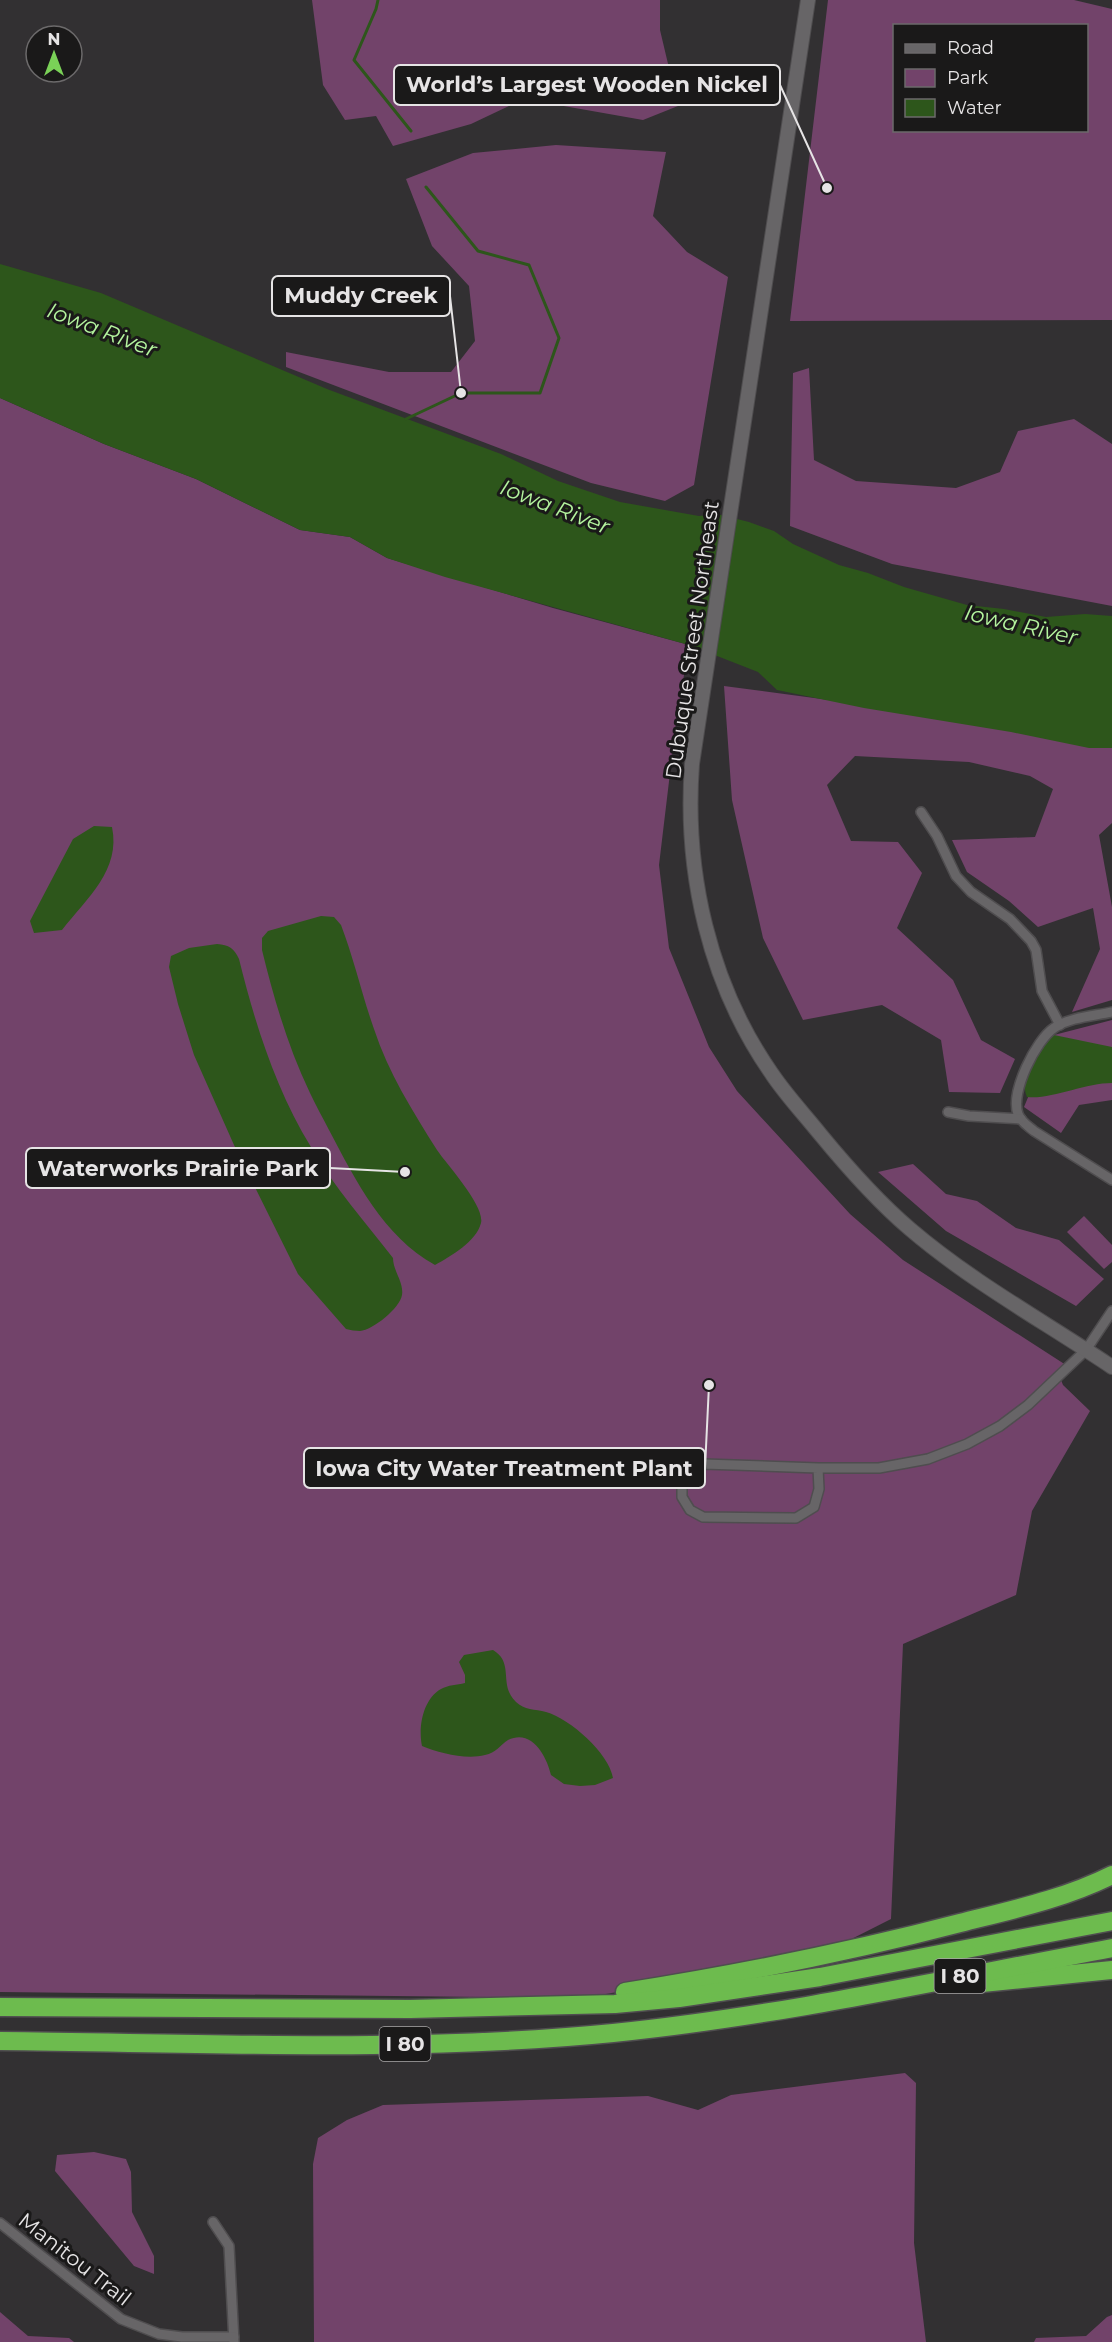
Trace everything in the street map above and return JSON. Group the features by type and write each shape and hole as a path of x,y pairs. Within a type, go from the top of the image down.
{"highway":[{"path":"520,2005 701,1980 856,1949 1053,1899 1112,1875"},
{"name":"I 80","path":"0,2007 410,2009 615,2004 679,1998 820,1977 1112,1921"},
{"name":"I 80","path":"0,2041 318,2045 497,2041 612,2033 807,2005 1112,1948"},
{"path":"807,2005 948,1987 1112,1970"}],"main road":[{"name":"Dubuque Street Northeast","path":"807,0 691,781 694,872 714,960 728,995 754,1046 772,1074 849,1168 902,1222 940,1253 1012,1303 1112,1367"}],"street":[{"path":"921,812 937,836 956,876 971,892 1010,919 1031,941 1036,950 1042,991 1060,1025"},
{"path":"1112,1011 1053,1029 1036,1050 1019,1086 1017,1107 1021,1119 1034,1131 1112,1180"},
{"path":"948,1112 969,1116 1021,1119"},
{"path":"818,1468 819,1489 814,1507 796,1518 704,1517 690,1509 682,1497 682,1483 691,1471 704,1464 879,1468 928,1459 967,1444 1000,1426 1028,1405 1086,1350 1112,1311"},
{"path":"213,2222 230,2246 234,2340"},
{"name":"Manitou Trail","path":"0,2223 121,2319 159,2334 234,2340"}],"green space":[{"path":"312,0 660,0 660,30 678,106 643,120 524,99 471,124 393,146 376,116 345,120 323,85"},
{"path":"828,0 1074,0 1112,9 1112,320 790,321"},
{"path":"556,145 666,152 653,216 687,252 728,277 694,485 665,501 591,483 286,367 286,352 389,372 451,372 475,341 469,286 432,246 406,179 473,153"},
{"path":"809,368 814,460 856,481 956,488 1000,472 1018,431 1074,419 1112,444 1112,606 892,564 790,526 793,373"},
{"path":"0,398 104,444 196,479 300,530 350,537 387,558 553,608 689,645 676,723 659,865 669,948 709,1047 737,1091 850,1214 903,1260 1069,1367 1059,1375 1063,1385 1090,1411 1032,1511 1016,1595 903,1644 891,1919 812,1959 582,1998 0,1992"},
{"path":"724,686 911,711 1112,744 1112,823 1099,835 1112,907 1112,1000 1072,1012 1100,949 1093,908 1038,927 1009,901 967,872 952,840 1035,837 1053,789 1030,776 969,762 855,756 827,785 851,841 898,842 922,873 897,928 953,980 981,1040 1015,1059 1000,1093 949,1092 941,1040 882,1005 803,1020 763,938 732,800"},
{"path":"1112,1020 1112,1100 1079,1105 1061,1133 1024,1107 1054,1035"},
{"path":"913,1164 946,1194 977,1201 1016,1228 1059,1240 1104,1279 1076,1306 946,1231 878,1172"},
{"path":"1084,1216 1112,1245 1112,1262 1104,1269 1067,1232"},
{"path":"905,2073 916,2083 914,2243 926,2342 314,2342 313,2164 318,2138 347,2120 383,2105 648,2096 698,2110 731,2095"},
{"path":"94,2152 126,2159 131,2172 132,2212 154,2256 154,2274 134,2266 55,2171 57,2155"},
{"path":"0,2312 28,2336 69,2338 74,2342 0,2342"},
{"path":"1112,2315 1112,2342 1034,2342 1036,2338 1086,2336"}],"water":[{"name":"Iowa River","path":"0,264 101,293 327,389 501,454 558,481 620,502 699,516 717,514 749,522 774,531 793,544 839,565 967,605 1046,617 1085,614 1112,616 1112,748 1089,748 777,690 758,672 689,645 445,577 387,558 350,537 300,530 196,479 104,444 0,398"},
{"path":"94,826 112,827 112,857 100,883 62,930 34,933 30,921 73,839"},
{"path":"321,916 334,917 341,925 374,1029 394,1076 428,1136 465,1186 481,1216 481,1223 474,1236 455,1253 435,1265 400,1239 373,1206 312,1098 282,1023 262,950 262,938 268,931"},
{"path":"217,944 231,948 239,959 268,1056 287,1103 299,1125 320,1162 393,1258 402,1295 385,1318 365,1330 346,1329 298,1274 234,1145 194,1055 169,967 171,956 189,948"},
{"path":"1054,1035 1112,1047 1112,1083 1046,1096 1027,1097 1025,1080 1028,1072 1037,1055"},
{"path":"493,1650 500,1655 503,1661 508,1689 516,1702 526,1708 556,1716 577,1729 604,1758 613,1778 595,1785 564,1784 551,1775 546,1760 537,1746 524,1738 517,1737 508,1740 492,1753 470,1757 453,1755 422,1746 423,1714 430,1699 444,1688 465,1683 465,1675 459,1662 464,1655"}],"waterway":[{"path":"378,0 354,60 411,131"},
{"path":"406,419 461,393 540,393 559,338 529,265 478,251 426,187"}],"place":[{"name":"World’s Largest Wooden Nickel","path":"827,188"},
{"name":"Muddy Creek","path":"461,393"},
{"name":"Waterworks Prairie Park","path":"405,1172"},
{"name":"Iowa City Water Treatment Plant","path":"709,1385"}]}
